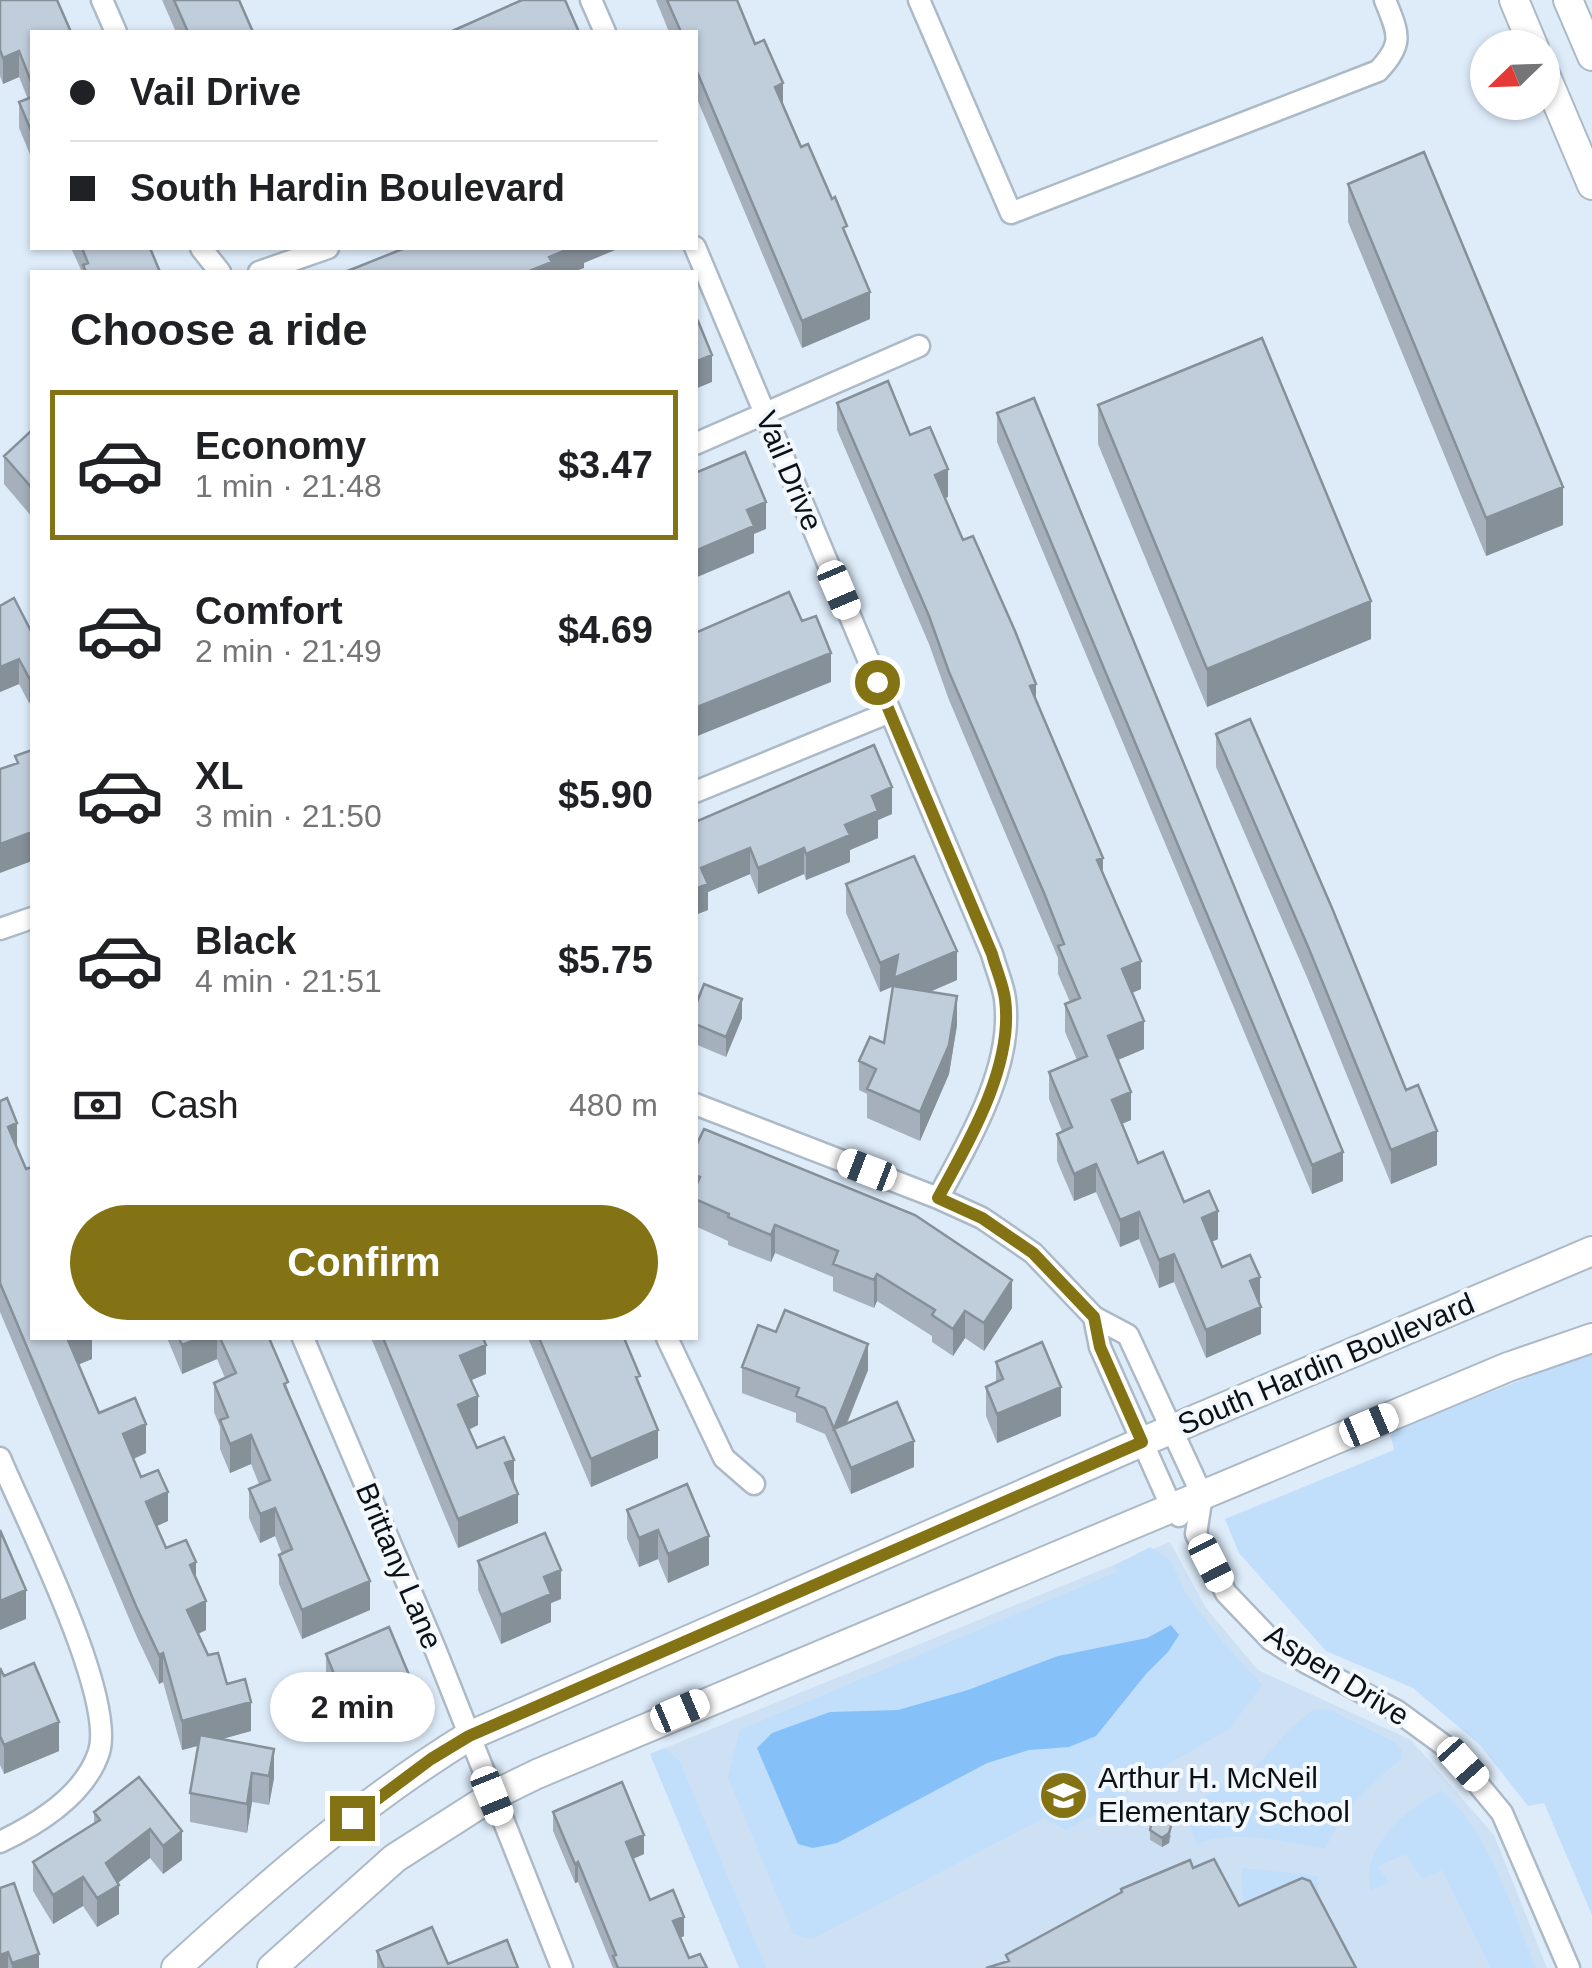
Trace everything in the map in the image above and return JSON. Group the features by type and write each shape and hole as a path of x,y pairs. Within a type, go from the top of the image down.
{"main road":[{"path":"1514,0 1526,30"},
{"path":"1568,0 1592,56"},
{"path":"1560,109 1592,185"},
{"name":"South Hardin Boulevard","path":"176,1968 377,1797 469,1736 1142,1442 1592,1251"},
{"path":"272,1968 395,1858 492,1796 680,1711 1171,1506 1508,1367 1592,1338"}],"street":[{"path":"102,0 115,30"},
{"path":"591,0 604,30"},
{"path":"919,0 1011,213 1378,70 1393,56 1398,34 1385,0"},
{"path":"203,250 218,270"},
{"path":"265,270 322,250"},
{"name":"Vail Drive","path":"696,250 992,954 1005,998 1006,1030 994,1080 976,1128 938,1198"},
{"path":"698,443 918,346"},
{"path":"698,791 890,712"},
{"path":"0,929 30,919"},
{"name":"Aspen Drive","path":"698,1105 938,1198 982,1218 1033,1253 1094,1317 1128,1336 1202,1495"},
{"name":"Aspen Drive","path":"1094,1317 1100,1347 1171,1506 1196,1534 1226,1593 1270,1640 1397,1711 1449,1749 1502,1813 1569,1968"},
{"name":"Brittany Lane","path":"304,1340 562,1968"},
{"path":"668,1340 724,1458 754,1484"},
{"path":"0,1458 89,1666 102,1730 99,1752 89,1772 49,1814 0,1842"},
{"path":"1196,1534 1202,1495"}],"shaded area":[{"path":"1592,1352 1592,1915 1544,1803 1528,1806 1480,1745 1413,1688 1326,1651 1239,1553 1225,1519 1394,1450 1390,1432"},
{"name":"Arthur H. McNeil Elementary School","path":"1170,1542 1206,1608 1258,1670 1411,1740 1494,1835 1547,1968 740,1968 650,1754"},
{"path":"1150,1547 1171,1561 1185,1592 1262,1685 1229,1729 1130,1786 1104,1810 1066,1830 1044,1818 812,1939 793,1934 728,1777 740,1730 1117,1572 1115,1565"},
{"path":"1313,1710 1330,1710 1394,1742 1402,1751 1401,1759 1358,1799 1326,1848 1244,1837 1197,1844 1184,1808 1256,1767"},
{"path":"664,1748 679,1760 766,1968 739,1968 650,1754"},
{"path":"1441,1791 1458,1808 1486,1850 1536,1968 1491,1968 1442,1870 1422,1879 1406,1854 1378,1866 1388,1882 1371,1890 1369,1875 1379,1845 1401,1819"},
{"path":"1241,1868 1318,1876 1318,1900 1245,1923"}],"water":[{"path":"1171,1625 1179,1635 1168,1652 1096,1736 1069,1747 1029,1750 987,1763 837,1843 813,1848 798,1844 757,1748 772,1733 830,1712 898,1710 968,1690 1058,1656 1147,1638"}],"building":[{"path":"0,0 57,0 70,30 30,30 30,79 19,51 3,58"},
{"path":"174,0 239,0 252,30 187,30"},
{"path":"522,0 565,0 578,30 454,30"},
{"path":"667,0 737,0 755,44 764,40 783,83 775,87 801,147 808,144 832,199 835,197 847,226 843,228 870,292 802,321 698,74 698,30 680,30"},
{"path":"30,98 30,128 19,102"},
{"path":"1424,152 1563,487 1486,518 1348,184"},
{"path":"83,250 151,250 159,270 85,270 83,265 88,263"},
{"path":"400,250 566,250 549,257 552,262 532,270 350,270"},
{"path":"698,321 712,355 698,361"},
{"path":"1262,338 1371,601 1207,669 1098,405"},
{"path":"888,381 910,435 930,427 948,469 935,475 963,540 973,536 1015,631 1036,684 1030,686 1103,858 1097,860 1141,961 1122,969 1144,1021 1108,1036 1131,1092 1112,1100 1138,1163 1163,1152 1184,1202 1209,1191 1218,1211 1202,1218 1222,1267 1250,1255 1260,1277 1250,1281 1261,1307 1206,1330 1174,1254 1159,1260 1139,1212 1120,1220 1096,1164 1074,1174 1057,1134 1072,1127 1049,1072 1087,1056 1065,1004 1080,998 1058,946 1064,944 837,403"},
{"path":"1034,398 1343,1152 1312,1165 997,413"},
{"path":"30,432 30,486 4,456"},
{"path":"745,452 766,502 747,510 754,526 698,550 698,472"},
{"path":"789,592 802,621 816,616 831,653 698,707 698,632"},
{"path":"14,598 30,629 29,678 19,659 0,667 0,606"},
{"path":"1250,719 1406,1090 1418,1085 1437,1131 1391,1150 1216,734"},
{"path":"874,745 892,787 872,796 878,811 845,825 850,835 806,854 804,848 758,868 750,848 701,868 708,884 698,888 698,821"},
{"path":"30,751 30,833 0,844 0,769 18,763 15,756"},
{"path":"914,856 957,951 894,978 898,955 880,963 846,884"},
{"path":"704,984 742,999 726,1037 698,1025 698,999"},
{"path":"893,986 957,996 949,1045 920,1112 867,1089 876,1069 859,1061 870,1037 884,1043"},
{"path":"7,1098 17,1123 8,1127 26,1169 30,1168 30,1340 68,1340 99,1413 135,1398 146,1424 123,1434 141,1477 158,1470 168,1492 146,1502 166,1548 186,1540 196,1562 190,1565 206,1601 187,1610 208,1655 218,1653 227,1684 245,1679 251,1702 182,1721 163,1653 159,1655 136,1606 0,1283 0,1101"},
{"path":"704,1129 915,1215 1012,1280 984,1323 965,1311 953,1329 932,1315 935,1310 877,1274 874,1280 833,1264 838,1251 775,1225 771,1235 698,1200 698,1142"},
{"path":"785,1310 868,1344 834,1429 825,1408 796,1396 799,1388 742,1367 758,1325 776,1332"},
{"path":"221,1340 270,1340 288,1382 284,1384 370,1581 302,1610 279,1555 292,1549 275,1508 260,1514 249,1489 270,1480 251,1435 230,1444 220,1420 228,1417 214,1383 236,1373"},
{"path":"384,1340 484,1340 486,1345 460,1356 478,1396 458,1405 477,1448 504,1437 514,1460 505,1463 518,1494 458,1519"},
{"path":"540,1340 625,1340 658,1430 591,1459"},
{"path":"1042,1342 1061,1387 997,1414 986,1387 1003,1379 996,1362"},
{"path":"897,1402 914,1441 851,1468 834,1429"},
{"path":"687,1484 709,1536 668,1554 658,1530 639,1538 627,1510"},
{"path":"0,1530 26,1590 0,1601"},
{"path":"545,1533 561,1570 544,1577 551,1594 501,1615 478,1561"},
{"path":"389,1627 412,1682 356,1705 344,1676 336,1679 326,1654"},
{"path":"34,1663 59,1722 4,1745 0,1736 0,1668 4,1676"},
{"path":"200,1735 274,1749 269,1776 252,1773 247,1804 190,1793"},
{"path":"139,1777 182,1831 163,1846 150,1829 106,1863 119,1885 97,1898 83,1877 53,1895 33,1862 100,1820 94,1812"},
{"path":"622,1782 644,1835 626,1842 650,1900 673,1890 684,1917 673,1921 689,1958 700,1954 707,1968 618,1968 578,1862 575,1864 553,1812"},
{"path":"1159,1817 1171,1826 1162,1838 1150,1830 1152,1821"},
{"path":"1214,1859 1239,1906 1302,1878 1310,1881 1356,1968 986,1968 1009,1961 1006,1955 1122,1892 1121,1889 1190,1860 1193,1868"},
{"path":"14,1883 39,1954 12,1963 8,1952 0,1955 0,1888"},
{"path":"432,1927 448,1964 507,1940 518,1968 384,1968 377,1951"}],"place":[{"name":"Arthur H. McNeil Elementary School","path":"1063,1795"}],"route":[{"path":"352,1818 469,1736 1142,1442 1100,1347 1094,1317 1033,1253 982,1218 938,1198 976,1128 994,1080 1006,1030 1005,998 992,954 877,682"}]}
